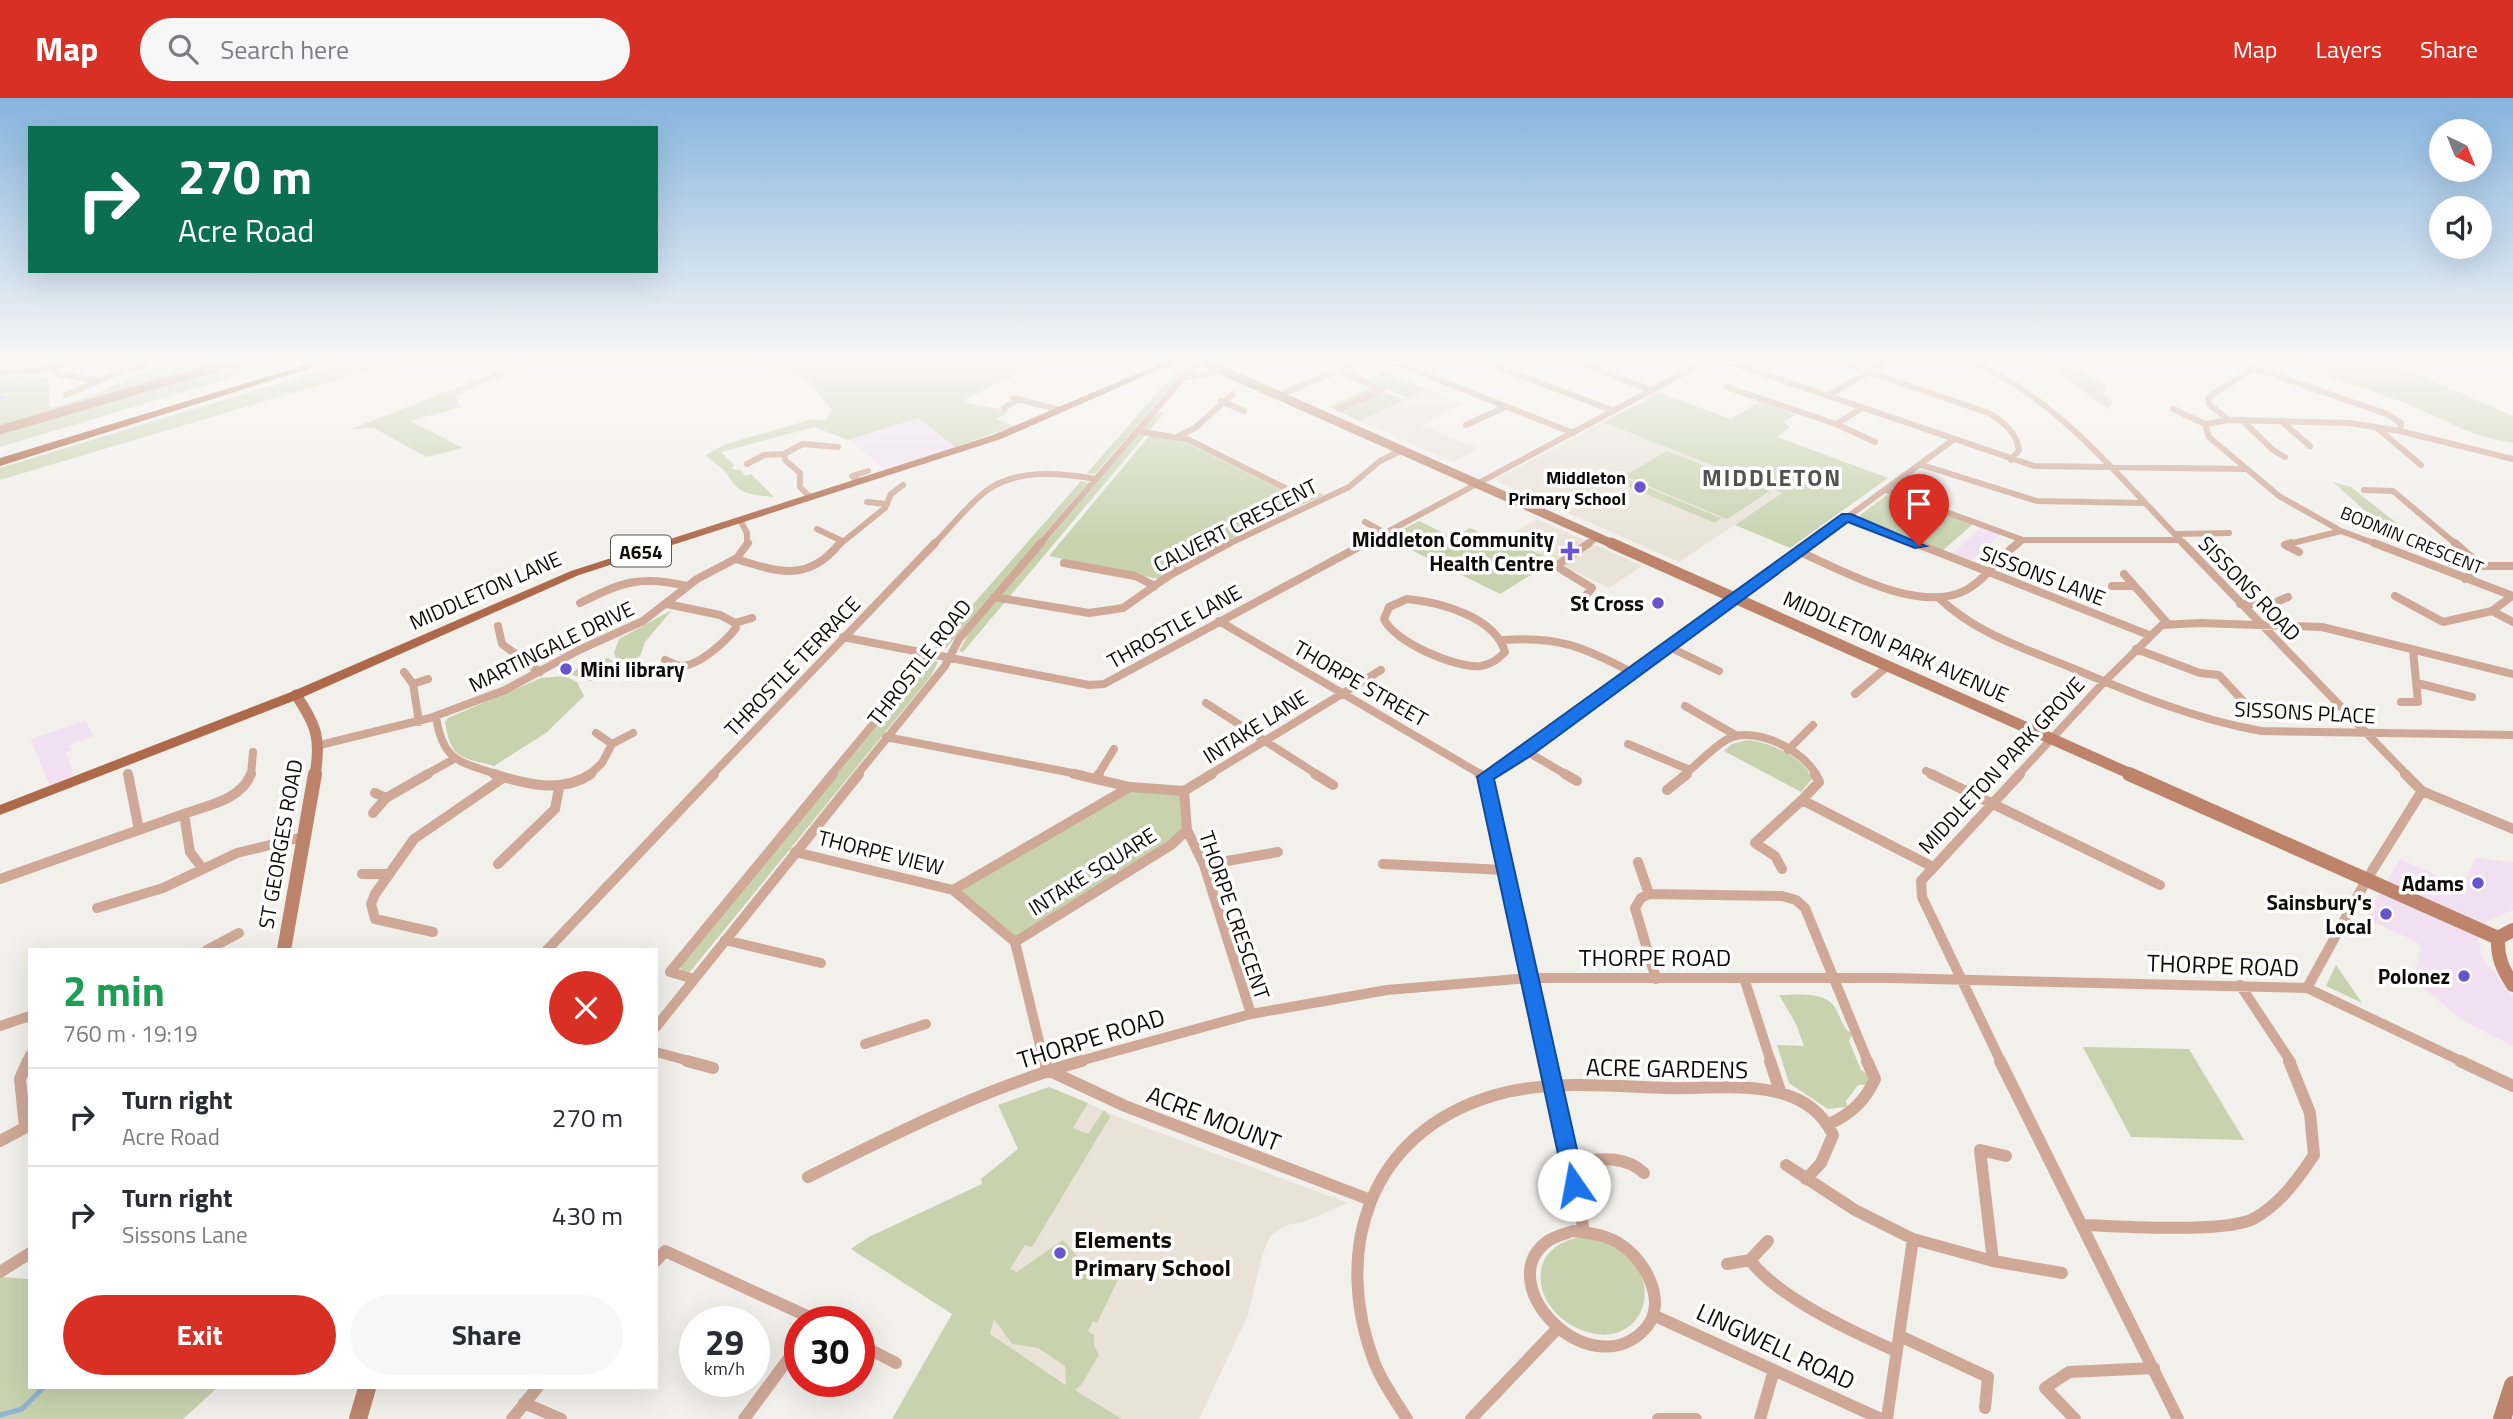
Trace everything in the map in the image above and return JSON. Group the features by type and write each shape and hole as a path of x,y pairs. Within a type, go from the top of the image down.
{"highway":[{"path":"0,452 101,422"},
{"path":"0,462 131,422"}],"main road":[{"name":"MIDDLETON LANE","path":"0,810 296,695 575,573 810,497 856,478 997,437 1033,422"}],"street":[{"path":"0,430 29,422"},
{"name":"THROSTLE ROAD","path":"658,1024 950,657 959,639 1146,422"},
{"path":"1177,437 1198,428 1204,422"},
{"name":"MIDDLETON PARK AVENUE","path":"1340,422 2498,938"},
{"path":"1466,425 1473,422"},
{"path":"1543,422 1573,433"},
{"name":"THROSTLE LANE","path":"843,637 1088,685 1104,684 1594,422"},
{"path":"1829,422 1875,442"},
{"path":"1836,424 1840,422"},
{"path":"1900,422 2034,466 2245,469"},
{"path":"2002,422 2018,438 2019,450 2011,460"},
{"name":"SISSONS ROAD","path":"2064,422 2422,791 2513,829"},
{"path":"2198,422 2206,424 2220,422"},
{"path":"2244,422 2273,450 2285,457"},
{"path":"2282,422 2310,446"},
{"path":"2293,422 2374,426 2512,460"},
{"path":"2399,422 2400,431"},
{"name":"BODMIN CRESCENT","path":"2206,424 2204,428 2209,437 2279,496 2342,531 2513,596"},
{"path":"2374,426 2421,465"},
{"path":"1138,431 1189,440 1285,488"},
{"path":"1584,1231 1485,777 1526,751 1953,440"},
{"path":"747,464 764,455 784,454 791,447 804,443 838,447"},
{"name":"CALVERT CRESCENT","path":"994,597 1065,611 1103,613 1123,608 1155,586 1258,528 1349,487 1380,461 1403,450"},
{"path":"784,454 785,460 800,473 800,486 810,497"},
{"path":"1922,465 2037,501 2143,503"},
{"path":"843,478 856,478 868,471"},
{"name":"THROSTLE TERRACE","path":"549,948 843,637 986,491 1004,480 1026,474 1055,472 1096,479"},
{"path":"736,559 765,570 794,572 821,563 842,541 887,505 891,494 903,485"},
{"path":"1886,490 2023,540 2177,537 2229,533"},
{"path":"2364,491 2393,491 2481,566"},
{"path":"867,502 887,505"},
{"name":"SISSONS LANE","path":"1847,517 2149,635"},
{"path":"736,559 745,553 749,543 747,530 740,520"},
{"path":"1365,522 1385,533"},
{"path":"817,529 842,541"},
{"path":"2286,545 2342,531"},
{"path":"1556,566 1598,537"},
{"path":"2278,539 2299,552"},
{"path":"1798,551 1893,590 1939,598 1967,590 2007,550 2023,540"},
{"name":"MARTINGALE DRIVE","path":"320,745 419,722 493,696 583,648 639,624 687,586 736,559"},
{"path":"1064,563 1135,576 1155,586"},
{"path":"1535,566 1556,566 1587,582 1592,588 1587,594"},
{"path":"2465,579 2481,566 2513,566"},
{"path":"2124,574 2168,624 2322,627 2513,674"},
{"path":"579,598 592,597 642,579 660,579 687,586"},
{"path":"2112,586 2132,586"},
{"path":"2395,596 2443,622 2491,611 2513,596"},
{"path":"2240,604 2272,604 2288,597"},
{"name":"SISSONS PLACE","path":"1939,598 1957,616 1978,629 2184,715 2224,726 2261,732 2513,735"},
{"path":"1504,640 1505,652 1493,663 1459,665 1394,631 1387,625 1385,612 1389,607 1407,599 1429,600 1495,632 1504,640 1550,637 1566,640 1631,672"},
{"path":"667,604 720,615 735,623 752,618"},
{"path":"2491,611 2513,622"},
{"name":"THORPE STREET","path":"1219,621 1485,777"},
{"path":"666,660 681,666 693,661 733,634 735,623"},
{"name":"MIDDLETON PARK GROVE","path":"2168,624 2149,635 1921,881 1922,897 1960,979 2178,1419"},
{"path":"498,626 502,643 540,672"},
{"path":"1667,646 1719,671"},
{"path":"2136,649 2200,673 2219,675 2243,701"},
{"path":"2401,702 2418,702 2413,650"},
{"name":"THROSTLE ROAD","path":"694,979 670,972 931,654"},
{"path":"1855,694 1888,666"},
{"name":"INTAKE LANE","path":"1184,790 1381,670"},
{"path":"404,672 413,684 419,722"},
{"path":"413,684 428,679"},
{"path":"2417,683 2472,697"},
{"path":"296,695 308,713 320,745"},
{"path":"1206,703 1333,785"},
{"path":"1685,706 1737,736 1768,740 1806,760 1817,771 1819,782 1755,843 1775,856 1782,869"},
{"path":"436,717 441,743 454,759 529,786 559,788 572,784 594,769 612,744 633,733"},
{"path":"1788,750 1813,725"},
{"path":"596,733 612,744"},
{"path":"1667,790 1728,740 1737,736"},
{"path":"886,737 1096,778 1130,788 1184,790"},
{"path":"1628,744 1690,770"},
{"name":"ST GEORGES ROAD","path":"284,948 320,745"},
{"path":"1096,778 1114,749"},
{"path":"1526,751 1577,781"},
{"path":"0,879 233,795 244,787 250,778 253,752"},
{"path":"373,813 386,798 454,759"},
{"path":"1926,771 2160,885"},
{"path":"128,773 139,830"},
{"path":"433,932 375,919 371,904 387,874 414,839 428,826 503,778"},
{"path":"498,864 555,809 559,788"},
{"path":"953,890 1103,800 1130,788"},
{"name":"THORPE CRESCENT","path":"1184,790 1187,830 1204,865 1251,1014"},
{"path":"2307,988 2367,879 2422,791"},
{"path":"375,793 386,798"},
{"path":"1802,800 1933,867"},
{"path":"184,814 190,852 202,869"},
{"name":"INTAKE SQUARE","path":"1015,942 1171,845 1187,830"},
{"path":"97,908 163,887 237,853 303,837"},
{"name":"THORPE VIEW","path":"795,852 953,890 1015,942"},
{"path":"1204,865 1278,852"},
{"path":"1638,862 1648,894"},
{"path":"1383,864 1504,870"},
{"path":"362,874 387,874"},
{"path":"1656,979 1635,908 1641,898 1648,894 1782,896 1796,900 1805,908 1875,1079 1870,1092 1850,1116 1829,1124"},
{"path":"2513,930 2498,938 2497,954 2502,971 2513,985"},
{"path":"211,948 239,933"},
{"path":"725,940 821,963"},
{"path":"1015,942 1040,1053 1048,1070"},
{"name":"THORPE ROAD","path":"808,1177 912,1125 1048,1070 1251,1014 1388,990 1528,978 1960,979 2307,988 2513,1086"},
{"path":"1744,978 1780,1091 1820,1113 1829,1124 1833,1135 1832,1144 1806,1179"},
{"path":"2083,1225 2205,1227 2254,1219 2289,1191 2314,1155 2310,1114 2293,1066 2240,985"},
{"path":"0,1026 28,1017"},
{"path":"865,1044 926,1024"},
{"path":"658,1053 713,1068"},
{"path":"0,1141 28,1126 20,1079 28,1060"},
{"name":"ACRE MOUNT","path":"1048,1070 1125,1107 1368,1199"},
{"name":"ACRE GARDENS","path":"1407,1419 1376,1366 1359,1307 1357,1251 1368,1199 1385,1168 1403,1147 1442,1117 1492,1096 1554,1086 1780,1091"},
{"path":"1993,1261 1980,1150 2006,1156"},
{"path":"1569,1162 1621,1160 1633,1162 1644,1173"},
{"path":"1786,1165 1854,1210 1913,1239 1993,1261 2062,1273"},
{"path":"1584,1231 1612,1238 1637,1256 1654,1287 1653,1315 1643,1331 1632,1339 1612,1346 1582,1342 1557,1329 1541,1312 1534,1296 1532,1266 1546,1242 1563,1233 1584,1231"},
{"path":"1887,1419 1913,1239"},
{"path":"1727,1264 1750,1261 1768,1241"},
{"path":"658,1259 665,1251 784,1306"},
{"path":"0,1272 28,1253"},
{"path":"1750,1261 1763,1279 1861,1336 1896,1351"},
{"name":"LINGWELL ROAD","path":"1653,1315 1881,1419"},
{"path":"1471,1419 1557,1329"},
{"path":"1900,1336 1988,1377 1985,1408"},
{"path":"875,1352 896,1363"},
{"path":"744,1419 784,1365"},
{"path":"2075,1419 2045,1388 2069,1372 2154,1368"},
{"path":"1760,1419 1774,1370"},
{"path":"2502,1419 2513,1385"},
{"path":"358,1419 367,1389"},
{"path":"512,1419 536,1389"},
{"path":"524,1403 561,1419"},
{"path":"1658,1419 1696,1419"}],"shaded area":[{"path":"906,422 923,422 955,447 885,469 848,440"},
{"path":"1361,422 1428,422 1421,425 1478,449 1453,462"},
{"name":"Middleton Primary School","path":"1603,422 1783,493 1679,562 1498,482 1497,479"},
{"name":"Middleton Community Health Centre","path":"1537,519 1642,566 1609,588 1504,538"},
{"path":"1981,527 2001,534 1971,561 1951,554"},
{"path":"86,720 93,736 69,745 71,750 66,752 74,775 49,785 31,739"},
{"path":"2476,858 2513,862 2513,910 2487,921 2478,940 2482,957 2513,997 2513,1046 2464,1021 2413,980 2421,948 2417,942 2365,918 2400,859 2461,886"},
{"name":"Elements Primary School","path":"1049,1087 1131,1122 1348,1203 1304,1222 1287,1225 1270,1236 1262,1256 1248,1315 1199,1419 1122,1419 851,1249 869,1237 982,1184 981,1179 1018,1149 998,1105"}],"green space":[{"path":"0,422 22,422 0,428"},
{"path":"39,422 85,422 0,447 0,433"},
{"path":"152,422 196,422 0,480 0,468"},
{"path":"370,422 411,422 463,448 426,457 374,428 351,429"},
{"path":"804,422 906,422 848,440 814,427 721,452 734,465 732,469 740,470 746,476 751,474 774,497 741,490 706,455 726,444"},
{"path":"923,422 1003,422 1014,426 955,447"},
{"path":"1132,422 1140,422 1095,474 1087,473"},
{"path":"1148,422 1157,422 963,652 959,651 970,631"},
{"path":"1603,422 1785,422 1790,427 1777,437 1888,478 1790,548 1735,525 1782,493"},
{"path":"2446,422 2513,422 2513,443 2478,435"},
{"path":"1150,435 1189,444 1286,492 1304,485 1324,495 1258,524 1158,579 1049,556"},
{"path":"1667,451 1770,491 1727,519 1624,476"},
{"path":"1615,474 1721,518 1715,523 1608,478"},
{"path":"1081,481 1088,483 946,648 934,649"},
{"path":"2333,482 2351,487 2399,525 2394,528 2364,510"},
{"path":"1887,495 1894,495 1973,524 1942,551 1862,519 1860,515"},
{"path":"1419,521 1453,538 1470,528 1498,541 1504,538 1554,561 1500,594 1387,538"},
{"path":"672,610 645,642 640,656 630,661 616,658 614,653 619,639"},
{"path":"608,658 615,663 592,681 569,674 589,662"},
{"path":"932,659 938,662 931,676 689,973 681,971 680,964"},
{"path":"565,676 577,682 584,696 546,733 494,766 465,758 454,750 447,734 445,722 448,718 541,678"},
{"path":"1747,740 1785,752 1802,764 1812,779 1801,792 1724,751 1732,744"},
{"path":"1130,787 1184,791 1187,830 1015,942 953,890"},
{"path":"2336,965 2362,1003 2326,986"},
{"path":"1779,995 1812,995 1827,1000 1833,1004 1845,1027 1852,1034 1849,1041 1861,1070 1870,1076 1866,1085 1858,1085 1846,1101 1847,1107 1828,1109 1789,1083 1777,1045 1804,1046 1796,1024"},
{"path":"2083,1047 2189,1049 2244,1140 2131,1137"},
{"path":"1049,1087 1088,1103 1073,1128 1088,1134 1104,1110 1110,1117 1032,1247 1025,1245 1010,1269 1017,1272 1063,1240 1097,1279 1109,1273 1119,1278 1097,1323 1093,1321 1088,1331 1094,1335 1094,1346 1099,1355 1082,1384 1075,1390 1122,1419 892,1419 952,1314 851,1249 869,1237 982,1184 981,1179 1018,1149 998,1105","holes":["994,1319 1012,1344 1038,1348 1065,1366 1066,1385 990,1334"]},
{"path":"1582,1237 1614,1247 1634,1264 1644,1284 1644,1303 1635,1321 1619,1332 1598,1334 1571,1325 1555,1312 1544,1295 1541,1273 1546,1257 1557,1246"},
{"path":"0,1277 28,1279 28,1389 216,1389 183,1419 0,1419"}],"waterway":[{"path":"0,1415 22,1409 42,1389"}],"place":[{"name":"Middleton Primary School","path":"1640,487"},
{"name":"Middleton Community Health Centre","path":"1570,551"},
{"name":"St Cross","path":"1658,603"},
{"name":"Mini library","path":"566,669"},
{"name":"Adams","path":"2478,883"},
{"name":"Sainsbury's Local","path":"2386,914"},
{"name":"Polonez","path":"2464,976"},
{"name":"Elements Primary School","path":"1060,1253"}],"district":[{"name":"MIDDLETON","path":"1772,477"}],"route":[{"path":"1574,1185 1485,777 1526,751 1847,517 1919,546"}]}
